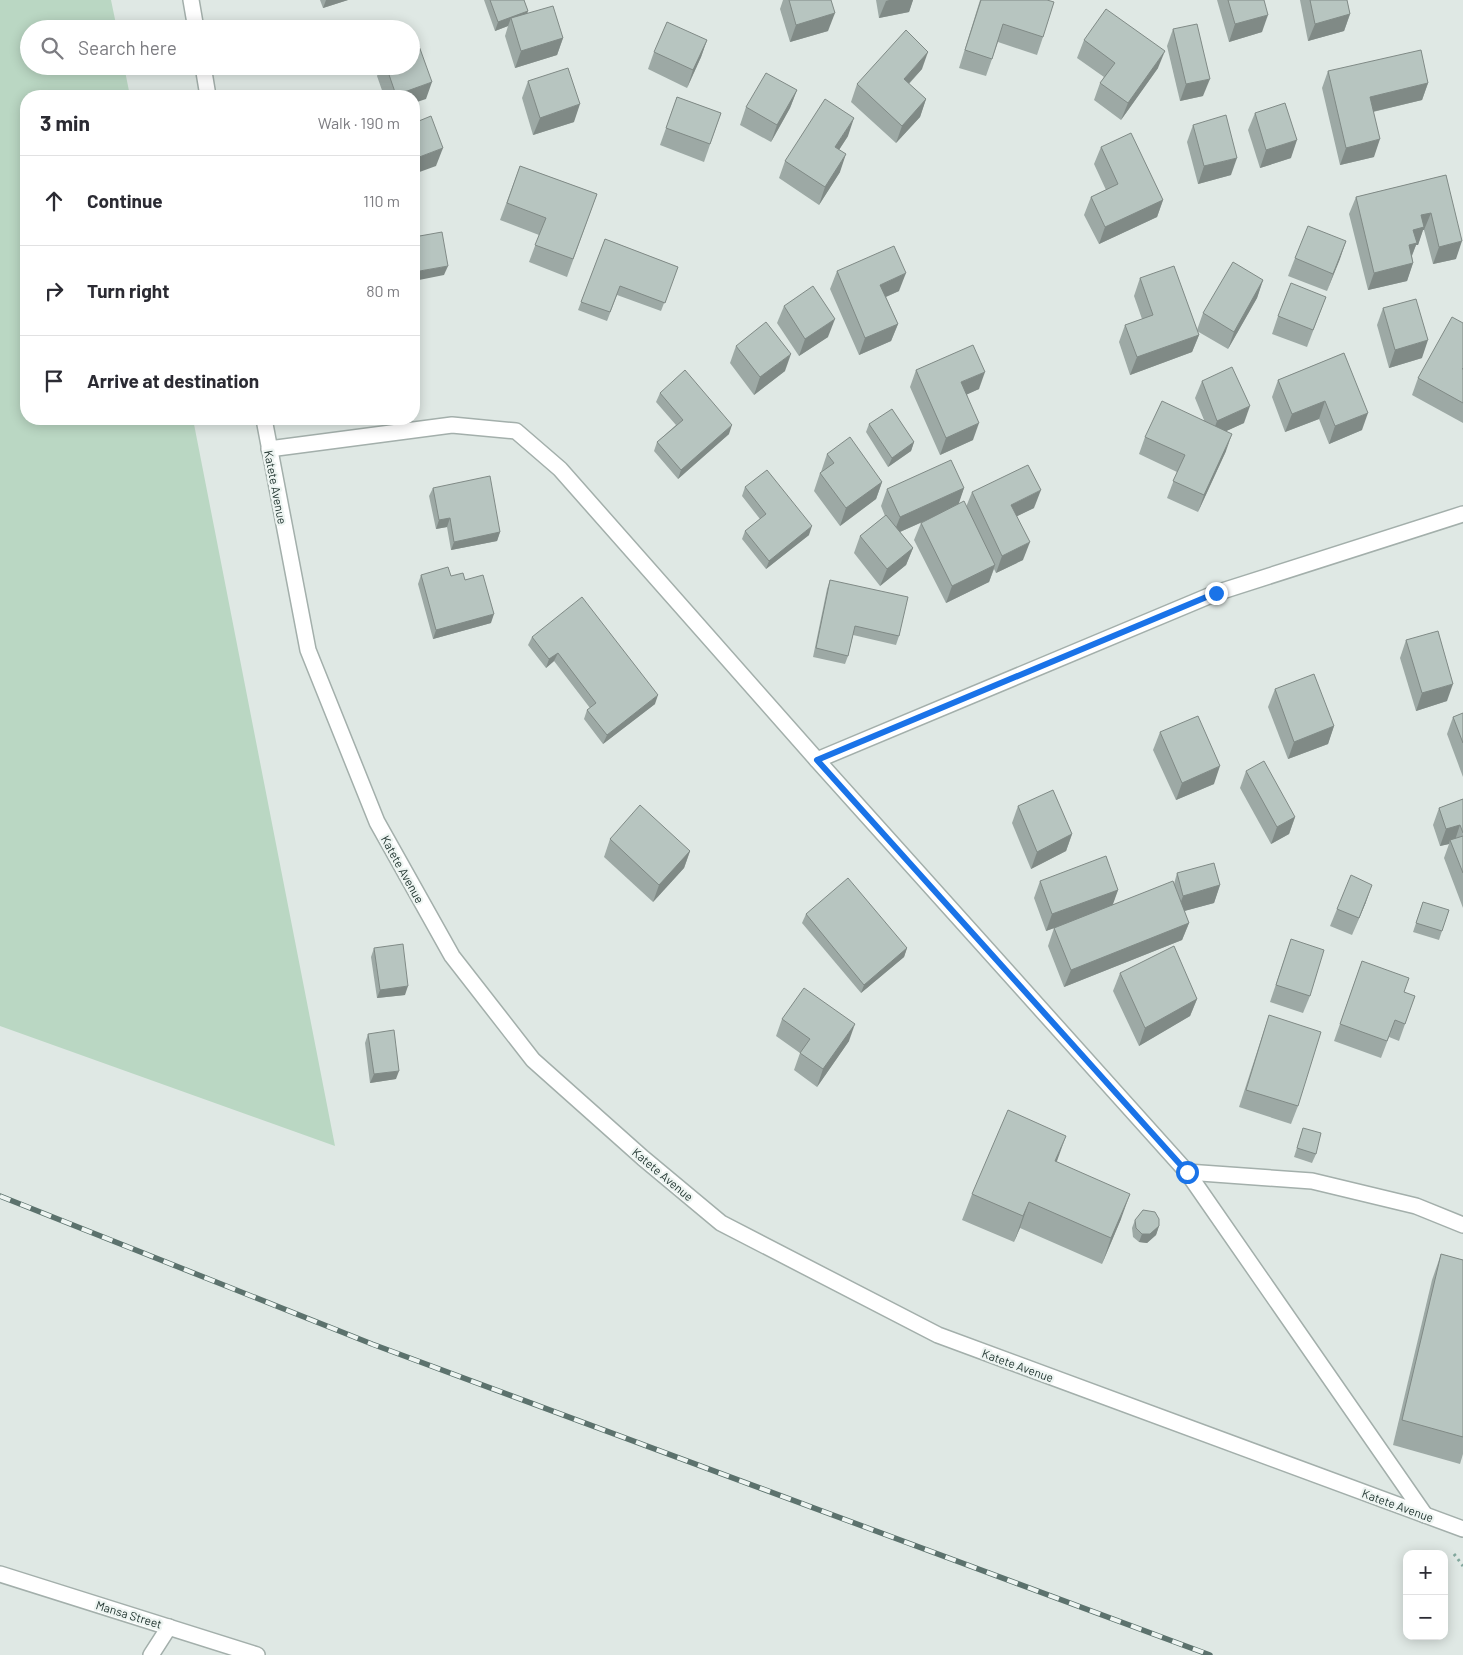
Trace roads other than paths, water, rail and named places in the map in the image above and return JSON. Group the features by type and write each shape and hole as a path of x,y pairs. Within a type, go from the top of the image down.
{"street":[{"path":"191,0 194,20"},
{"path":"204,75 207,90"},
{"name":"Katete Avenue","path":"265,425 308,650 377,822 452,956 533,1060 721,1223 938,1335 1463,1529"},
{"path":"269,449 452,425 516,431 560,469 817,760 1187,1172 1425,1514"},
{"path":"817,760 1216,593 1463,514"},
{"path":"1187,1172 1312,1181 1416,1206 1463,1225"},
{"name":"Mansa Street","path":"0,1574 257,1655"},
{"path":"151,1655 169,1627"}],"railway":[{"path":"0,1196 372,1344 1210,1655"}]}
